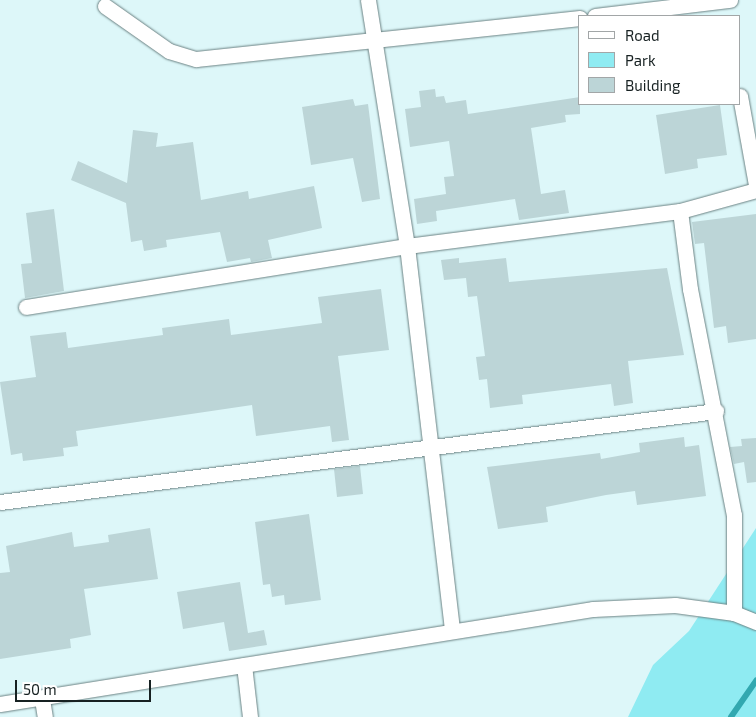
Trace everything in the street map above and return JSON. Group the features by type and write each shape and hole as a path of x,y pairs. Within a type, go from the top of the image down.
{"street":[{"path":"368,0 407,246 452,630"},
{"path":"105,6 169,51 196,59 578,18"},
{"path":"608,15 727,6"},
{"path":"741,102 756,185"},
{"path":"26,307 407,246 680,211 756,190"},
{"path":"680,211 690,289 716,411 734,515 734,613"},
{"path":"0,502 431,444 716,411"},
{"path":"0,704 42,699 452,630 593,609 675,605 734,613 756,622"},
{"path":"244,665 250,717"},
{"path":"42,699 45,717"}],"green space":[{"path":"756,528 756,717 628,717 653,665 689,631"}],"building":[{"path":"435,89 436,97 444,96 446,103 466,100 468,114 578,97 580,114 565,115 566,122 531,128 541,194 565,190 569,213 519,220 515,199 436,211 437,221 417,224 414,199 446,194 444,177 454,176 449,141 410,147 405,109 421,107 419,91"},
{"path":"353,99 355,106 368,104 380,199 362,202 353,158 311,165 302,107"},
{"path":"720,105 727,155 697,159 698,168 665,174 656,115"},
{"path":"133,130 158,133 156,147 193,142 201,200 248,191 249,199 314,186 322,228 268,240 272,258 251,262 250,258 227,262 220,232 166,240 167,247 144,251 142,240 131,242 126,203 71,180 78,161 127,183"},
{"path":"54,209 64,291 25,298 21,264 32,263 26,213"},
{"path":"756,214 756,339 728,343 726,326 714,328 704,243 695,244 692,222"},
{"path":"459,258 459,263 506,258 509,282 667,268 684,355 628,361 633,403 614,406 611,384 522,395 523,404 490,408 487,379 479,380 476,357 485,356 477,296 468,297 466,278 444,280 441,260"},
{"path":"381,289 389,350 338,356 349,440 332,442 330,426 256,436 252,405 76,431 78,446 63,448 64,456 23,461 22,453 11,455 0,382 36,377 30,336 66,332 68,348 163,335 162,328 229,319 231,335 322,323 318,297"},
{"path":"684,437 685,447 699,445 706,496 637,505 635,491 606,495 546,507 548,522 498,529 487,467 600,453 601,459 640,452 639,443"},
{"path":"756,438 756,482 747,483 744,462 734,464 730,447 742,446 741,439"},
{"path":"360,466 363,494 337,497 334,469"},
{"path":"309,514 321,600 285,605 284,595 272,597 270,584 263,585 255,522"},
{"path":"150,528 158,579 84,589 91,635 70,639 71,648 0,659 0,573 10,572 6,546 72,532 74,547 109,542 108,535"},
{"path":"240,582 248,633 264,630 267,645 229,651 224,622 183,629 177,592"}],"waterway":[{"path":"731,717 756,681"}]}
